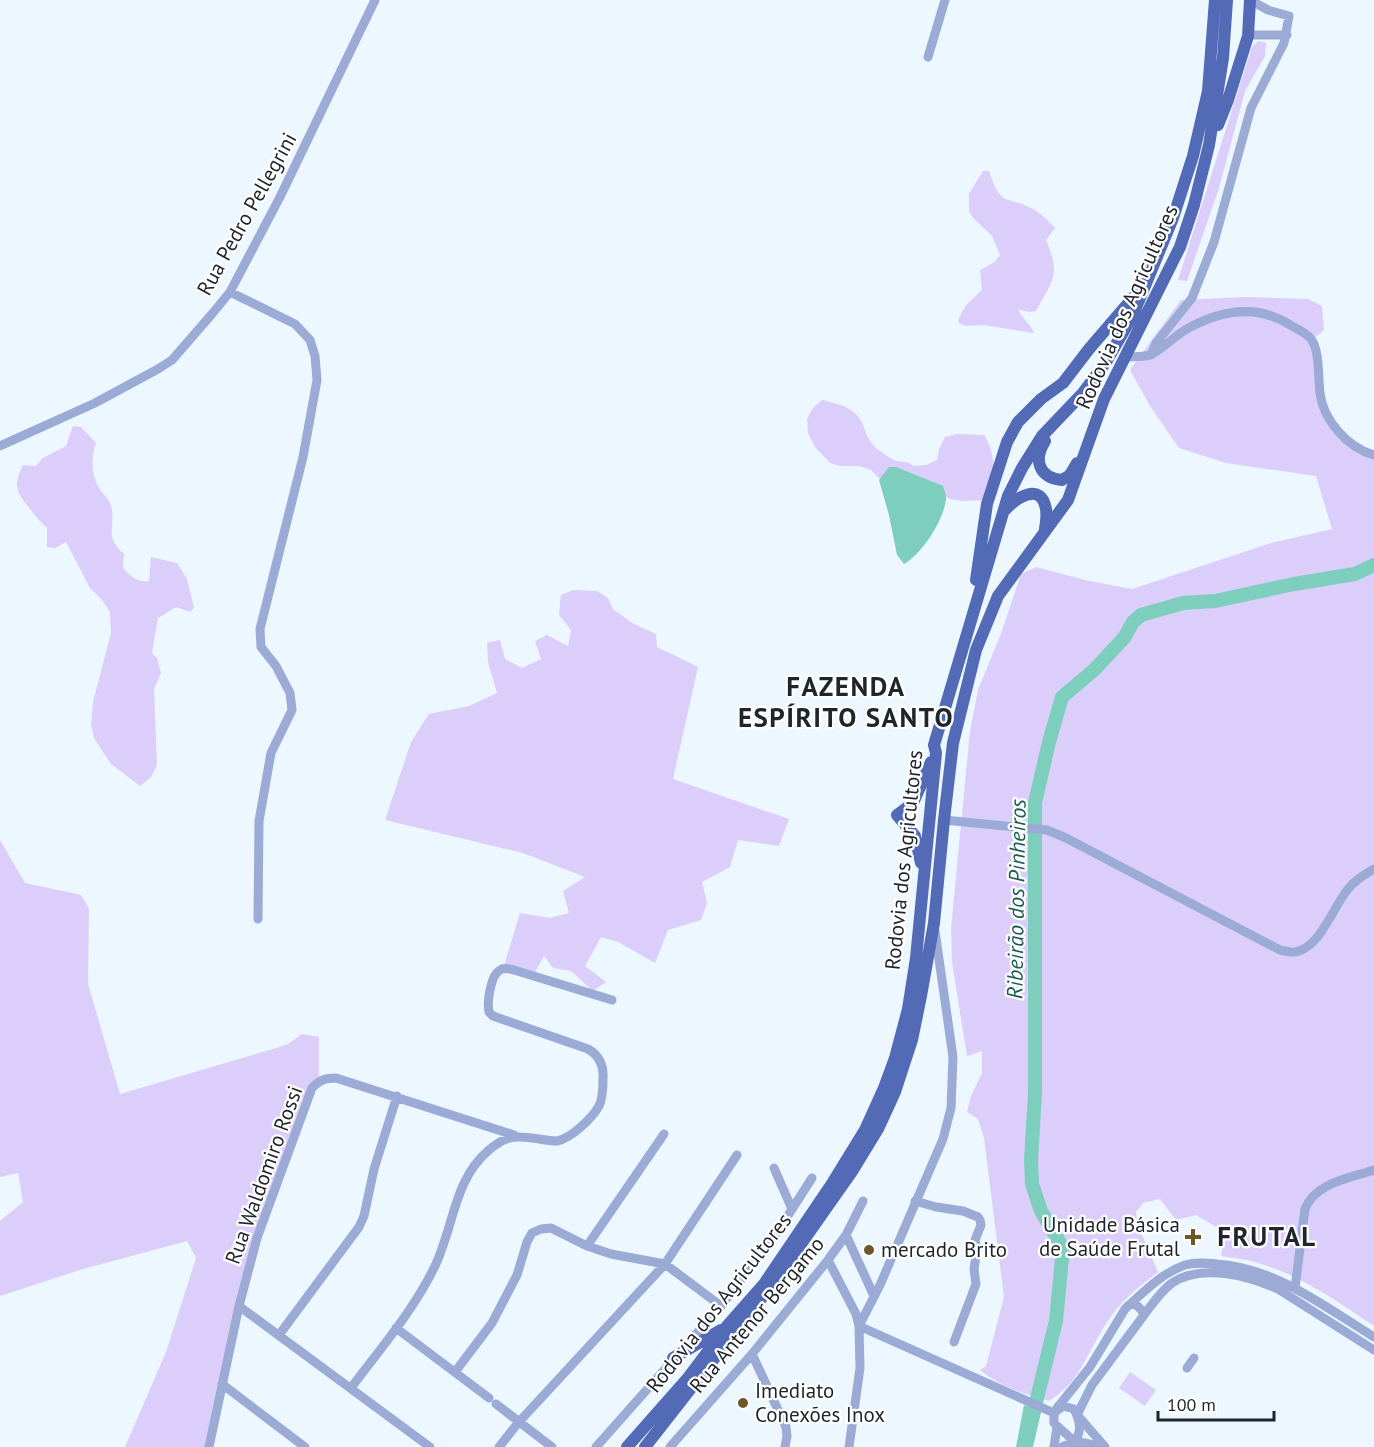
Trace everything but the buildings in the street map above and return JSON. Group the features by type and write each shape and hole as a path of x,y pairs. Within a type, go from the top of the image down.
{"main road":[{"name":"Rodovia dos Agricultores","path":"627,1447 687,1379 727,1326 764,1284 865,1130 884,1088 908,1010 916,958 936,753 934,745 1002,512 1022,468 1042,436 1082,394 1106,362 1133,315 1143,292 1173,218 1193,156 1208,91 1215,0"},
{"name":"Rodovia dos Agricultores","path":"645,1447 776,1281 853,1170 878,1129 895,1092 912,1040 934,923 953,743 976,650 998,596 1068,500 1104,399 1180,247 1194,205 1209,145 1223,58 1227,0"},
{"path":"1209,145 1228,100 1248,34 1250,0"},
{"path":"968,632 987,504 1006,442 1018,422 1075,369 1089,349 1137,294 1148,275"},
{"path":"1063,412 1041,448 1039,463 1043,472 1052,479 1062,480 1070,475 1088,446"},
{"path":"1002,512 1016,499 1032,493 1040,497 1047,510 1045,530"},
{"path":"923,873 915,836 897,814 913,803 936,753"},
{"path":"673,1358 727,1326"}],"street":[{"name":"Rua Pedro Pellegrini","path":"0,446 133,384 172,360 230,292 280,197 375,0"},
{"path":"928,57 945,0"},
{"path":"1150,355 1192,298 1214,242 1251,108 1287,35 1289,16 1268,10 1250,0"},
{"path":"1248,34 1287,35"},
{"path":"230,292 295,324 305,333 315,356 317,380 303,457 260,629 261,647 276,666 290,693 292,710 271,753 259,821 258,919"},
{"path":"1125,357 1150,355 1170,340 1207,319 1230,312 1250,311 1277,317 1312,340 1318,359 1320,395 1328,416 1349,442 1363,452 1374,455"},
{"path":"944,820 1047,830 1280,950 1291,953 1302,950 1312,942 1322,931 1349,887 1374,869"},
{"path":"859,1326 943,1139 951,1108 953,1057 934,923"},
{"name":"Rua Waldomiro Rossi","path":"209,1447 238,1306 257,1238 312,1088 319,1080 336,1078 514,1135 555,1141 571,1134 599,1106 603,1094 604,1073 601,1061 596,1053 588,1049 492,1016 488,1011 493,979 498,970 503,968 612,1000"},
{"path":"279,1335 359,1227 397,1096"},
{"path":"587,1246 664,1134"},
{"path":"351,1388 396,1328 433,1270 444,1247 455,1204 470,1171 489,1150 502,1140 514,1135"},
{"path":"499,1447 518,1423 665,1264 737,1155"},
{"path":"774,1168 792,1209"},
{"path":"1295,1288 1308,1201 1322,1188 1374,1170"},
{"path":"596,1447 721,1306 778,1232 812,1178"},
{"name":"Rua Antenor Bergamo","path":"670,1447 752,1354 828,1260 846,1235 863,1201"},
{"path":"915,1201 963,1211 980,1220 981,1225 975,1240 976,1284 954,1342"},
{"path":"455,1372 492,1323 517,1275 527,1242 532,1233 541,1229 551,1228 587,1246 611,1254 665,1264 721,1306"},
{"path":"846,1235 874,1296"},
{"path":"828,1260 856,1314 859,1326 860,1368 849,1447"},
{"path":"1075,1442 1057,1427 1053,1418 1056,1411 1090,1367 1129,1305 1164,1275 1194,1263 1221,1264 1267,1274 1295,1288 1374,1337"},
{"path":"1075,1442 1079,1435 1080,1423 1077,1415 1092,1385 1164,1290 1185,1276 1205,1273 1263,1282 1278,1289 1374,1350"},
{"path":"865,1275 882,1278"},
{"path":"1129,1305 1141,1308 1144,1315"},
{"path":"238,1306 430,1447"},
{"path":"859,1326 1044,1408 1056,1411 1069,1406 1105,1447"},
{"path":"396,1328 552,1447"},
{"path":"1112,1329 1118,1336 1127,1340"},
{"path":"752,1354 786,1427 785,1447"},
{"path":"1187,1368 1194,1358"},
{"path":"222,1384 305,1447"},
{"path":"1054,1447 1057,1427"},
{"path":"1062,1447 1075,1442 1097,1447"}],"shaded area":[{"path":"1258,41 1266,43 1265,56 1245,91 1219,188 1187,281 1178,280 1252,47"},
{"path":"983,171 989,171 1001,196 1036,211 1055,228 1046,240 1054,270 1051,284 1036,311 1018,309 1034,333 983,325 966,326 958,320 966,305 982,290 980,270 995,262 1000,255 992,236 969,211 969,194"},
{"path":"1246,297 1308,299 1322,306 1324,330 1312,340 1320,395 1339,431 1374,455 1374,1326 1318,1290 1274,1268 1221,1256 1225,1232 1196,1215 1176,1220 1160,1199 1143,1203 1136,1212 1137,1223 1158,1272 1119,1306 1107,1322 1074,1379 1049,1401 1004,1385 980,1370 986,1366 1004,1297 984,1138 978,1119 967,1112 971,1096 982,1073 982,1051 967,1056 952,962 951,928 970,731 978,690 1002,631 1021,574 1036,567 1132,589 1271,543 1332,529 1316,476 1226,463 1179,448 1150,406 1130,370 1181,300"},
{"path":"822,400 842,405 852,411 861,420 868,438 876,448 892,459 914,466 926,465 937,460 945,437 957,434 984,435 991,450 994,467 989,500 950,499 927,486 880,479 871,470 859,466 840,466 830,463 815,447 808,433 807,419 813,408"},
{"path":"73,426 81,427 96,443 93,454 94,477 110,503 112,535 117,548 124,554 123,568 134,578 149,581 151,557 177,563 187,579 194,608 190,612 176,607 158,618 152,653 157,658 161,673 154,689 157,765 151,777 140,786 111,764 94,738 91,725 93,702 111,633 110,612 90,588 66,542 55,548 47,547 47,528 23,500 17,487 23,465 36,466 43,458 66,446"},
{"path":"889,467 896,467 943,486 946,496 941,517 931,536 918,553 904,564 897,555 879,480"},
{"path":"573,590 597,591 608,598 613,609 632,623 656,634 657,647 698,667 673,779 789,819 779,846 738,840 730,867 702,882 707,903 701,920 668,930 655,963 618,942 601,937 585,966 606,982 593,991 571,971 553,968 544,956 535,972 504,966 520,913 550,918 569,913 563,891 585,877 523,853 385,820 411,742 429,714 469,706 497,693 488,662 487,643 500,640 505,659 522,668 541,659 535,641 547,635 568,646 571,630 559,615 561,595"},
{"path":"0,840 25,883 81,895 89,909 88,984 120,1094 273,1049 288,1044 302,1034 319,1037 319,1080 257,1238 209,1447 125,1447 166,1352 196,1258 187,1241 83,1269 0,1296 0,1221 23,1202 18,1173 0,1177"},
{"path":"1130,1372 1156,1390 1145,1406 1119,1388"},
{"path":"1024,1405 1041,1412 1033,1447 1016,1447"}],"waterway":[{"name":"Ribeirão dos Pinheiros","path":"1025,1447 1056,1321 1063,1248 1041,1211 1032,1184 1031,1160 1035,1093 1035,803 1062,697 1094,670 1124,638 1133,622 1141,615 1183,603 1215,601 1355,574 1374,565"}],"place":[{"name":"Unidade Básica de Saúde Frutal","path":"1193,1237"},
{"name":"mercado Brito","path":"869,1250"},
{"name":"Imediato Conexões Inox","path":"743,1403"}],"district":[{"name":"FAZENDA ESPÍRITO SANTO","path":"846,702"},
{"name":"FRUTAL","path":"1267,1237"}]}
